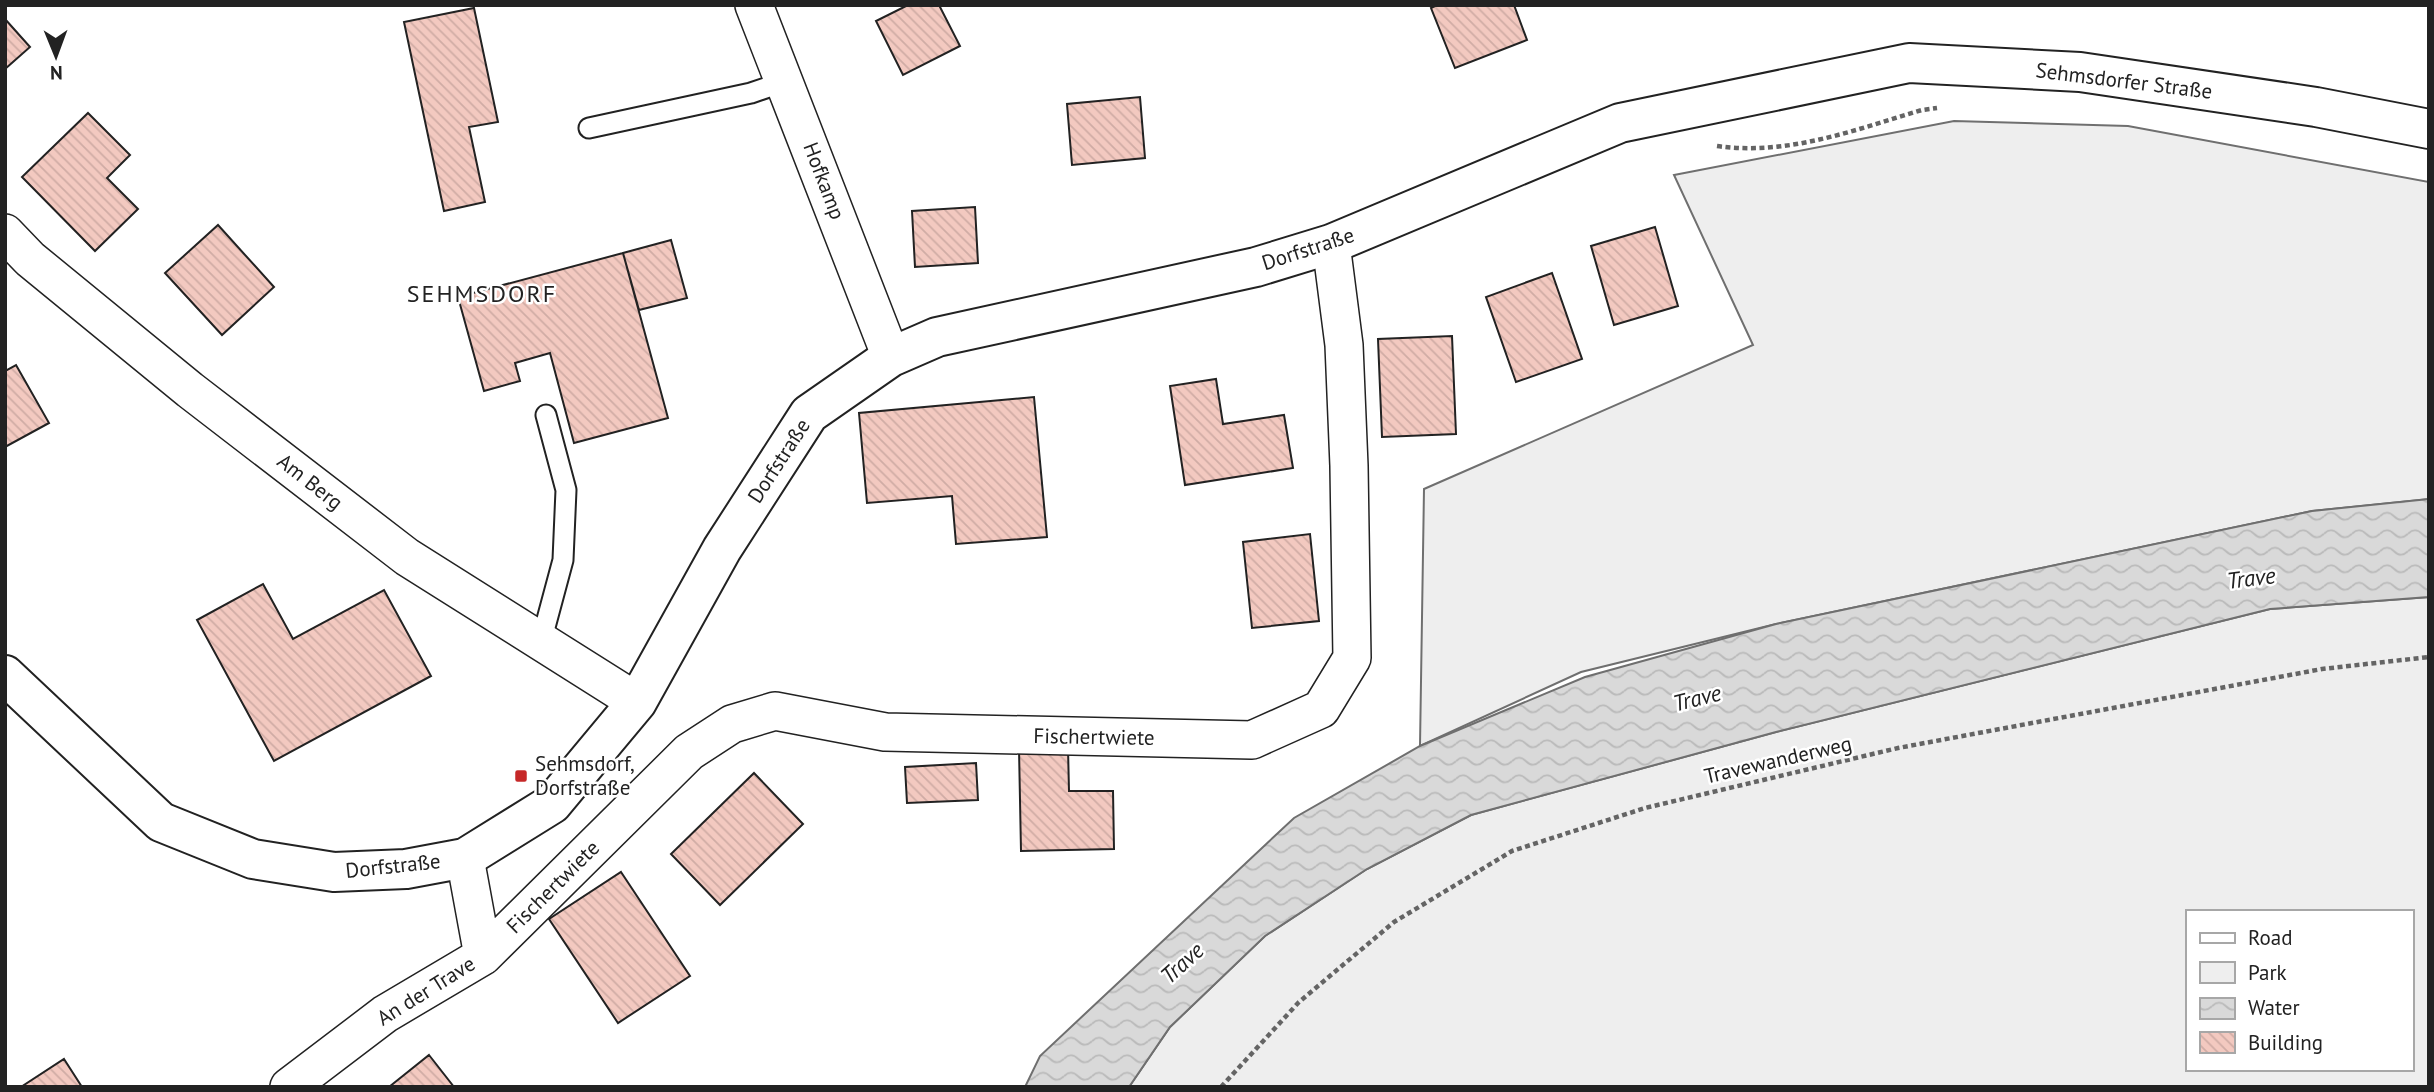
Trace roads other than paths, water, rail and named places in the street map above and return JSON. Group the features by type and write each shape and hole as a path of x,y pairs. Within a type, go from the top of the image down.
{"main road":[{"name":"Sehmsdorfer Straße","path":"1777,89 1909,64 2080,72 2316,107 2429,129"},
{"name":"Dorfstraße","path":"5,675 161,822 172,827 253,859 334,872 406,869 465,858 552,804 637,702 722,549 809,414 891,357 937,337 1256,267 1331,244 1620,123 1777,89"}],"street":[{"name":"Hofkamp","path":"754,5 786,81 891,357"},
{"name":"Am Berg","path":"5,233 30,259 190,390 407,557 637,702"},
{"name":"Fischertwiete","path":"483,956 689,752 732,724 775,711 885,732 1252,740 1321,709 1352,658 1349,466 1344,358 1331,244"},
{"name":"An der Trave","path":"289,1087 385,1014 483,956 465,858"}],"lane":[{"path":"589,128 751,93 786,81"},
{"path":"541,642 563,560 566,491 547,415"}],"water":[{"name":"Trave","path":"2429,499 2429,597 2270,609 1776,732 1471,815 1367,869 1265,936 1170,1027 1129,1087 1025,1087 1040,1056 1294,818 1420,746 1585,677 1776,624 2312,511"}],"place":[{"name":"Sehmsdorf, Dorfstraße","path":"521,776"}],"district":[{"name":"SEHMSDORF","path":"482,294"}]}
